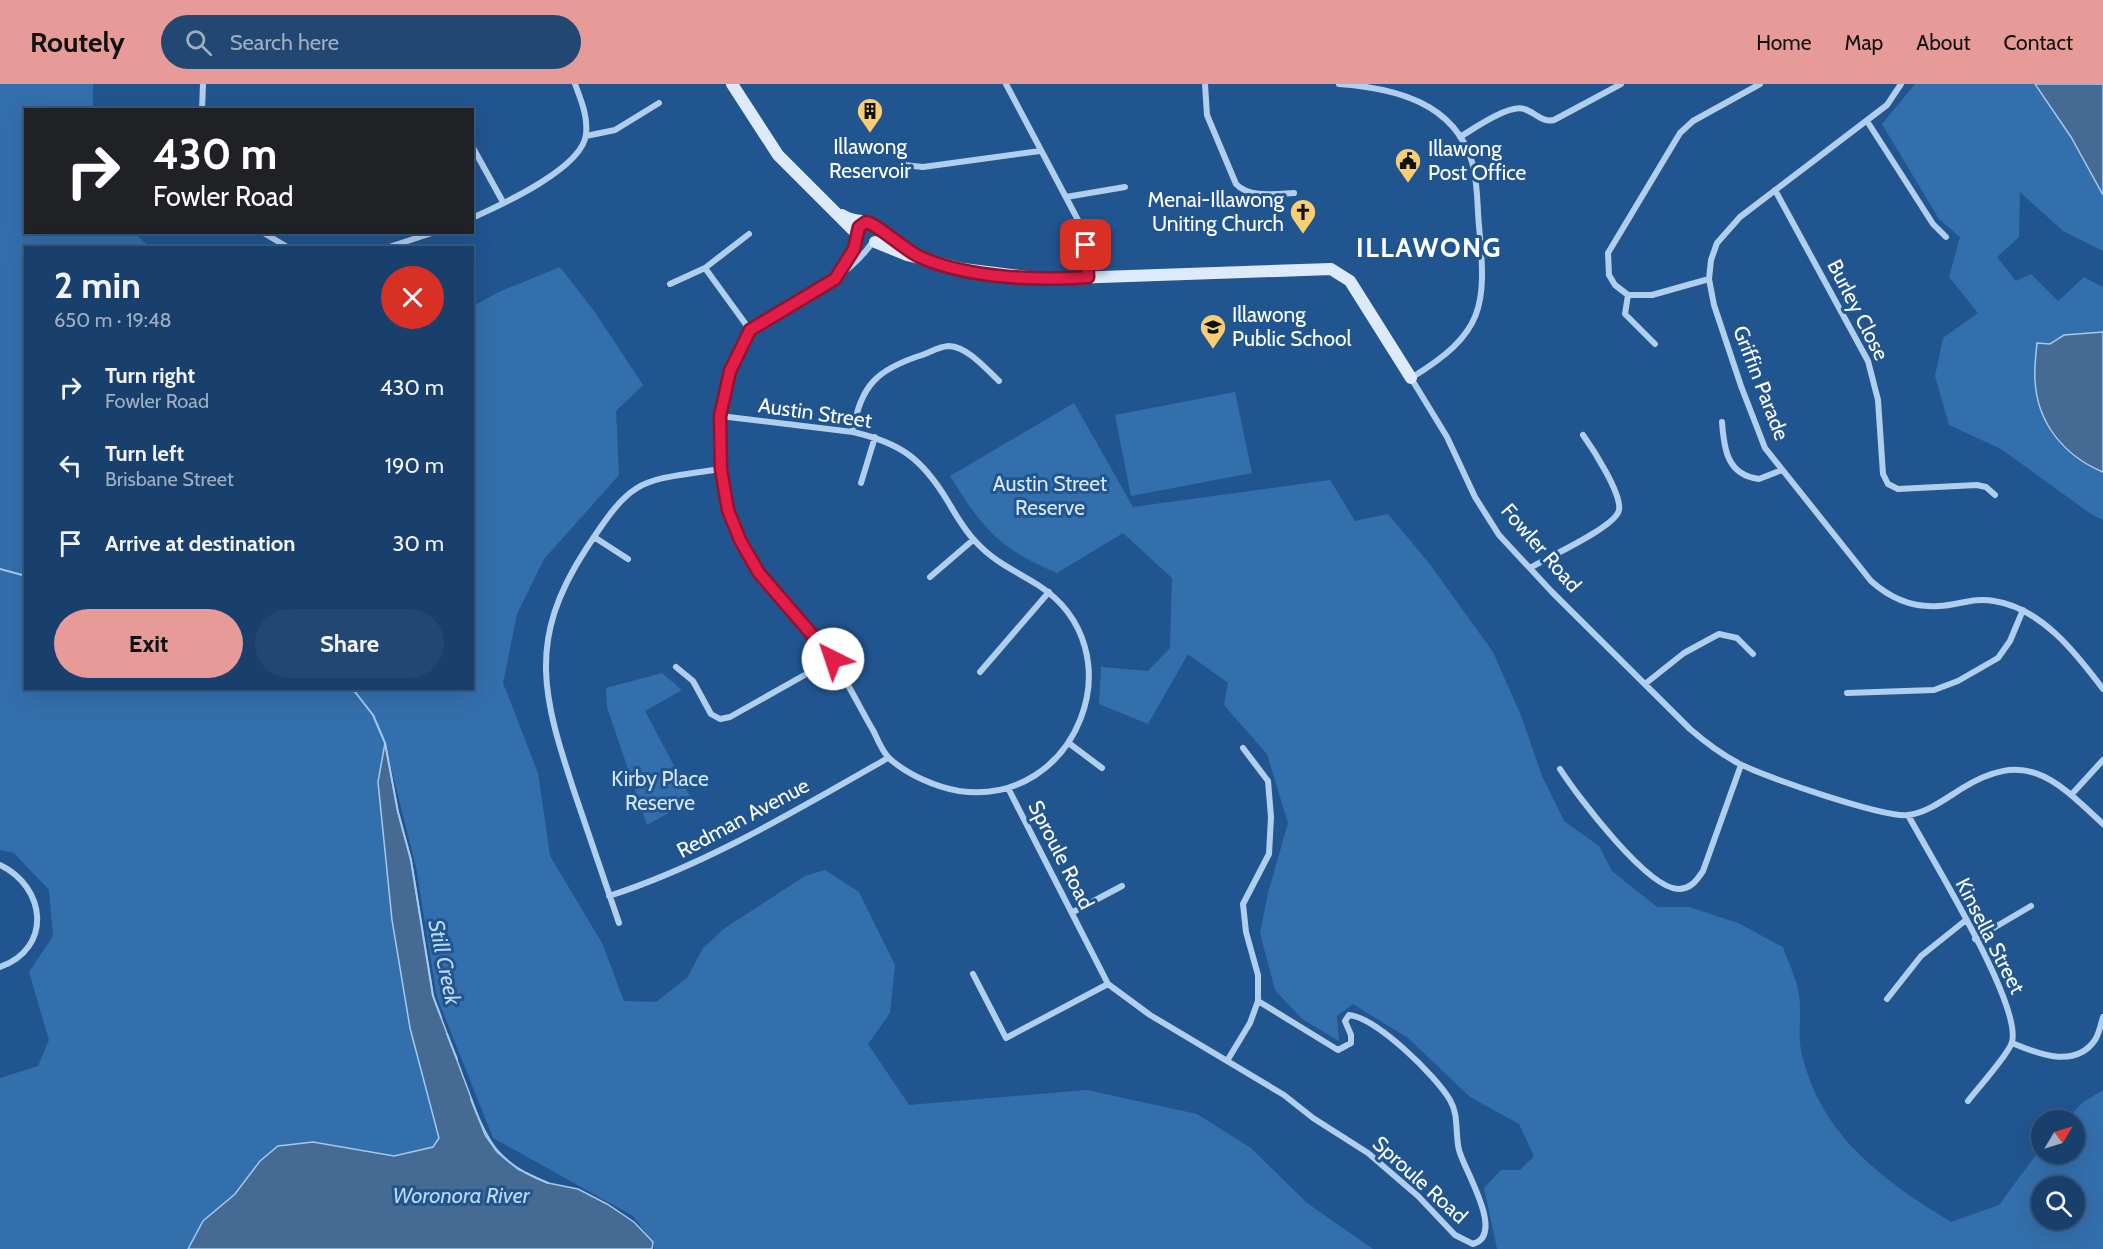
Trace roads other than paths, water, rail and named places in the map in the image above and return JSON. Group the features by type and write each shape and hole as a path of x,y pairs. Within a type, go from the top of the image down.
{"street":[{"path":"202,108 203,84"},
{"path":"474,217 555,174 575,156 586,136 585,113 575,84"},
{"name":"Fowler Road","path":"732,84 778,155 858,236"},
{"path":"1006,84 1084,236 1088,277"},
{"path":"1205,84 1207,115 1236,184 1246,192 1294,193"},
{"path":"1339,84 1380,87 1411,97 1436,113 1460,137 1474,173 1484,267 1481,300 1474,321 1459,343 1441,359 1411,378"},
{"path":"1460,137 1513,108 1524,109 1544,120 1554,120 1621,84"},
{"path":"1709,279 1652,295 1628,295 1615,285 1609,275 1608,253 1674,140 1693,121 1760,84"},
{"name":"Griffin Parade","path":"1901,84 1891,100 1867,121 1740,217 1723,233 1713,252 1709,279 1714,305 1760,438 1782,470 1871,581 1902,601 1924,606 1940,606 1984,599 2009,604 2024,610 2046,626 2103,689"},
{"path":"586,136 615,130 659,103"},
{"path":"1867,121 1933,224 1946,237"},
{"path":"474,150 503,202"},
{"path":"904,165 923,167 1040,151"},
{"path":"1066,197 1125,186"},
{"name":"Burley Close","path":"1776,190 1868,361 1876,387 1883,474 1888,484 1898,489 1977,485 1986,487 1995,495"},
{"name":"Fowler Road","path":"836,212 853,221 872,225 919,256"},
{"path":"705,268 750,330 826,286 857,261 879,237 872,225 859,227 858,236 839,274"},
{"path":"265,234 286,246"},
{"path":"392,246 429,234"},
{"path":"670,284 705,268 749,234"},
{"path":"858,236 864,243 874,243"},
{"name":"Fowler Road","path":"874,243 907,255 963,268 1008,276 1044,279 1320,268 1335,270 1353,285 1411,378 1447,437 1490,523 1530,568 1644,684 1708,744 1741,765 1877,812 1908,815 1938,804 1985,775 2008,768 2039,772 2072,794 2103,824"},
{"path":"1628,295 1625,314 1655,344"},
{"name":"Austin Street","path":"720,416 853,432 875,437 895,445 924,466 973,540 1008,570 1049,592 1072,618 1081,636 1090,676 1083,712 1070,744 1044,769 1008,788 959,790 923,779 888,758 833,659 759,573 740,540 728,510 721,469 720,416 730,371 750,330"},
{"path":"853,432 857,407 870,382 895,363 949,346 964,351 999,381"},
{"path":"1722,422 1727,459 1735,468 1759,479 1782,470"},
{"path":"1530,568 1610,525 1619,510 1618,500 1583,435"},
{"path":"861,483 875,437"},
{"path":"619,923 555,735 548,704 545,675 546,647 553,615 570,573 614,506 636,486 655,478 721,469"},
{"path":"594,537 628,559"},
{"path":"930,577 973,540"},
{"path":"980,672 1049,592"},
{"path":"1847,693 1934,690 1958,681 1998,658 2010,641 2024,610"},
{"path":"1644,684 1684,653 1719,634 1737,638 1753,654"},
{"path":"676,667 693,681 711,714 720,719 730,717 833,659"},
{"path":"1070,744 1102,768"},
{"path":"1227,1061 1250,1023 1258,1000 1258,975 1246,932 1243,904 1269,854 1271,817 1268,781 1243,748"},
{"name":"Redman Avenue","path":"609,896 656,881 704,858 888,758"},
{"path":"2072,794 2103,760"},
{"path":"1560,769 1583,802 1637,862 1657,882 1679,889 1693,885 1704,871 1741,765"},
{"name":"Sproule Road","path":"1008,788 1108,984 1142,1010 1284,1095 1313,1118 1368,1153 1418,1196 1455,1235 1473,1244 1484,1239 1485,1218 1473,1177 1460,1153 1454,1109 1440,1087 1406,1050 1356,1016 1349,1015 1345,1021 1351,1035 1351,1043 1338,1050 1258,1000"},
{"name":"Kinsella Street","path":"1908,815 2001,985 2013,1018 2012,1043"},
{"path":"0,865 13,871 27,887 37,904 34,936 24,952 11,963 0,967"},
{"path":"1072,912 1122,886"},
{"path":"1976,939 2031,906"},
{"path":"1887,999 1921,956 1965,920"},
{"path":"973,974 1006,1038 1108,984"},
{"path":"1968,1101 2012,1043 2047,1057 2078,1055 2095,1040 2103,1017"}],"water":[{"path":"2035,84 2103,84 2103,195 2071,137"},
{"path":"2103,332 2103,472 2076,457 2055,436 2041,410 2037,396 2035,371 2037,343 2050,344 2064,335"},
{"name":"Woronora River","path":"385,743 398,812 411,860 433,996 485,1135 497,1152 518,1169 548,1183 578,1189 607,1204 634,1222 653,1242 652,1249 188,1249 203,1221 235,1194 260,1161 278,1146 313,1142 394,1156 433,1147 439,1138 410,1028 392,920 378,782"}],"waterway":[{"name":"Still Creek","path":"0,569 24,575"},
{"name":"Still Creek","path":"354,690 373,715 385,743 398,812 411,860 433,996 441,1017"},
{"name":"Still Creek","path":"447,1034 457,1059"},
{"name":"Still Creek","path":"471,1099 490,1141 498,1152 519,1169 548,1183"}],"place":[{"name":"Illawong Reservoir","path":"870,134"},
{"name":"Illawong Post Office","path":"1408,184"},
{"name":"Menai-Illawong Uniting Church","path":"1303,235"},
{"name":"Illawong Public School","path":"1213,350"}],"district":[{"name":"ILLAWONG","path":"1429,248"}],"park label":[{"name":"Austin Street Reserve","path":"1050,496"},
{"name":"Kirby Place Reserve","path":"660,791"}]}
